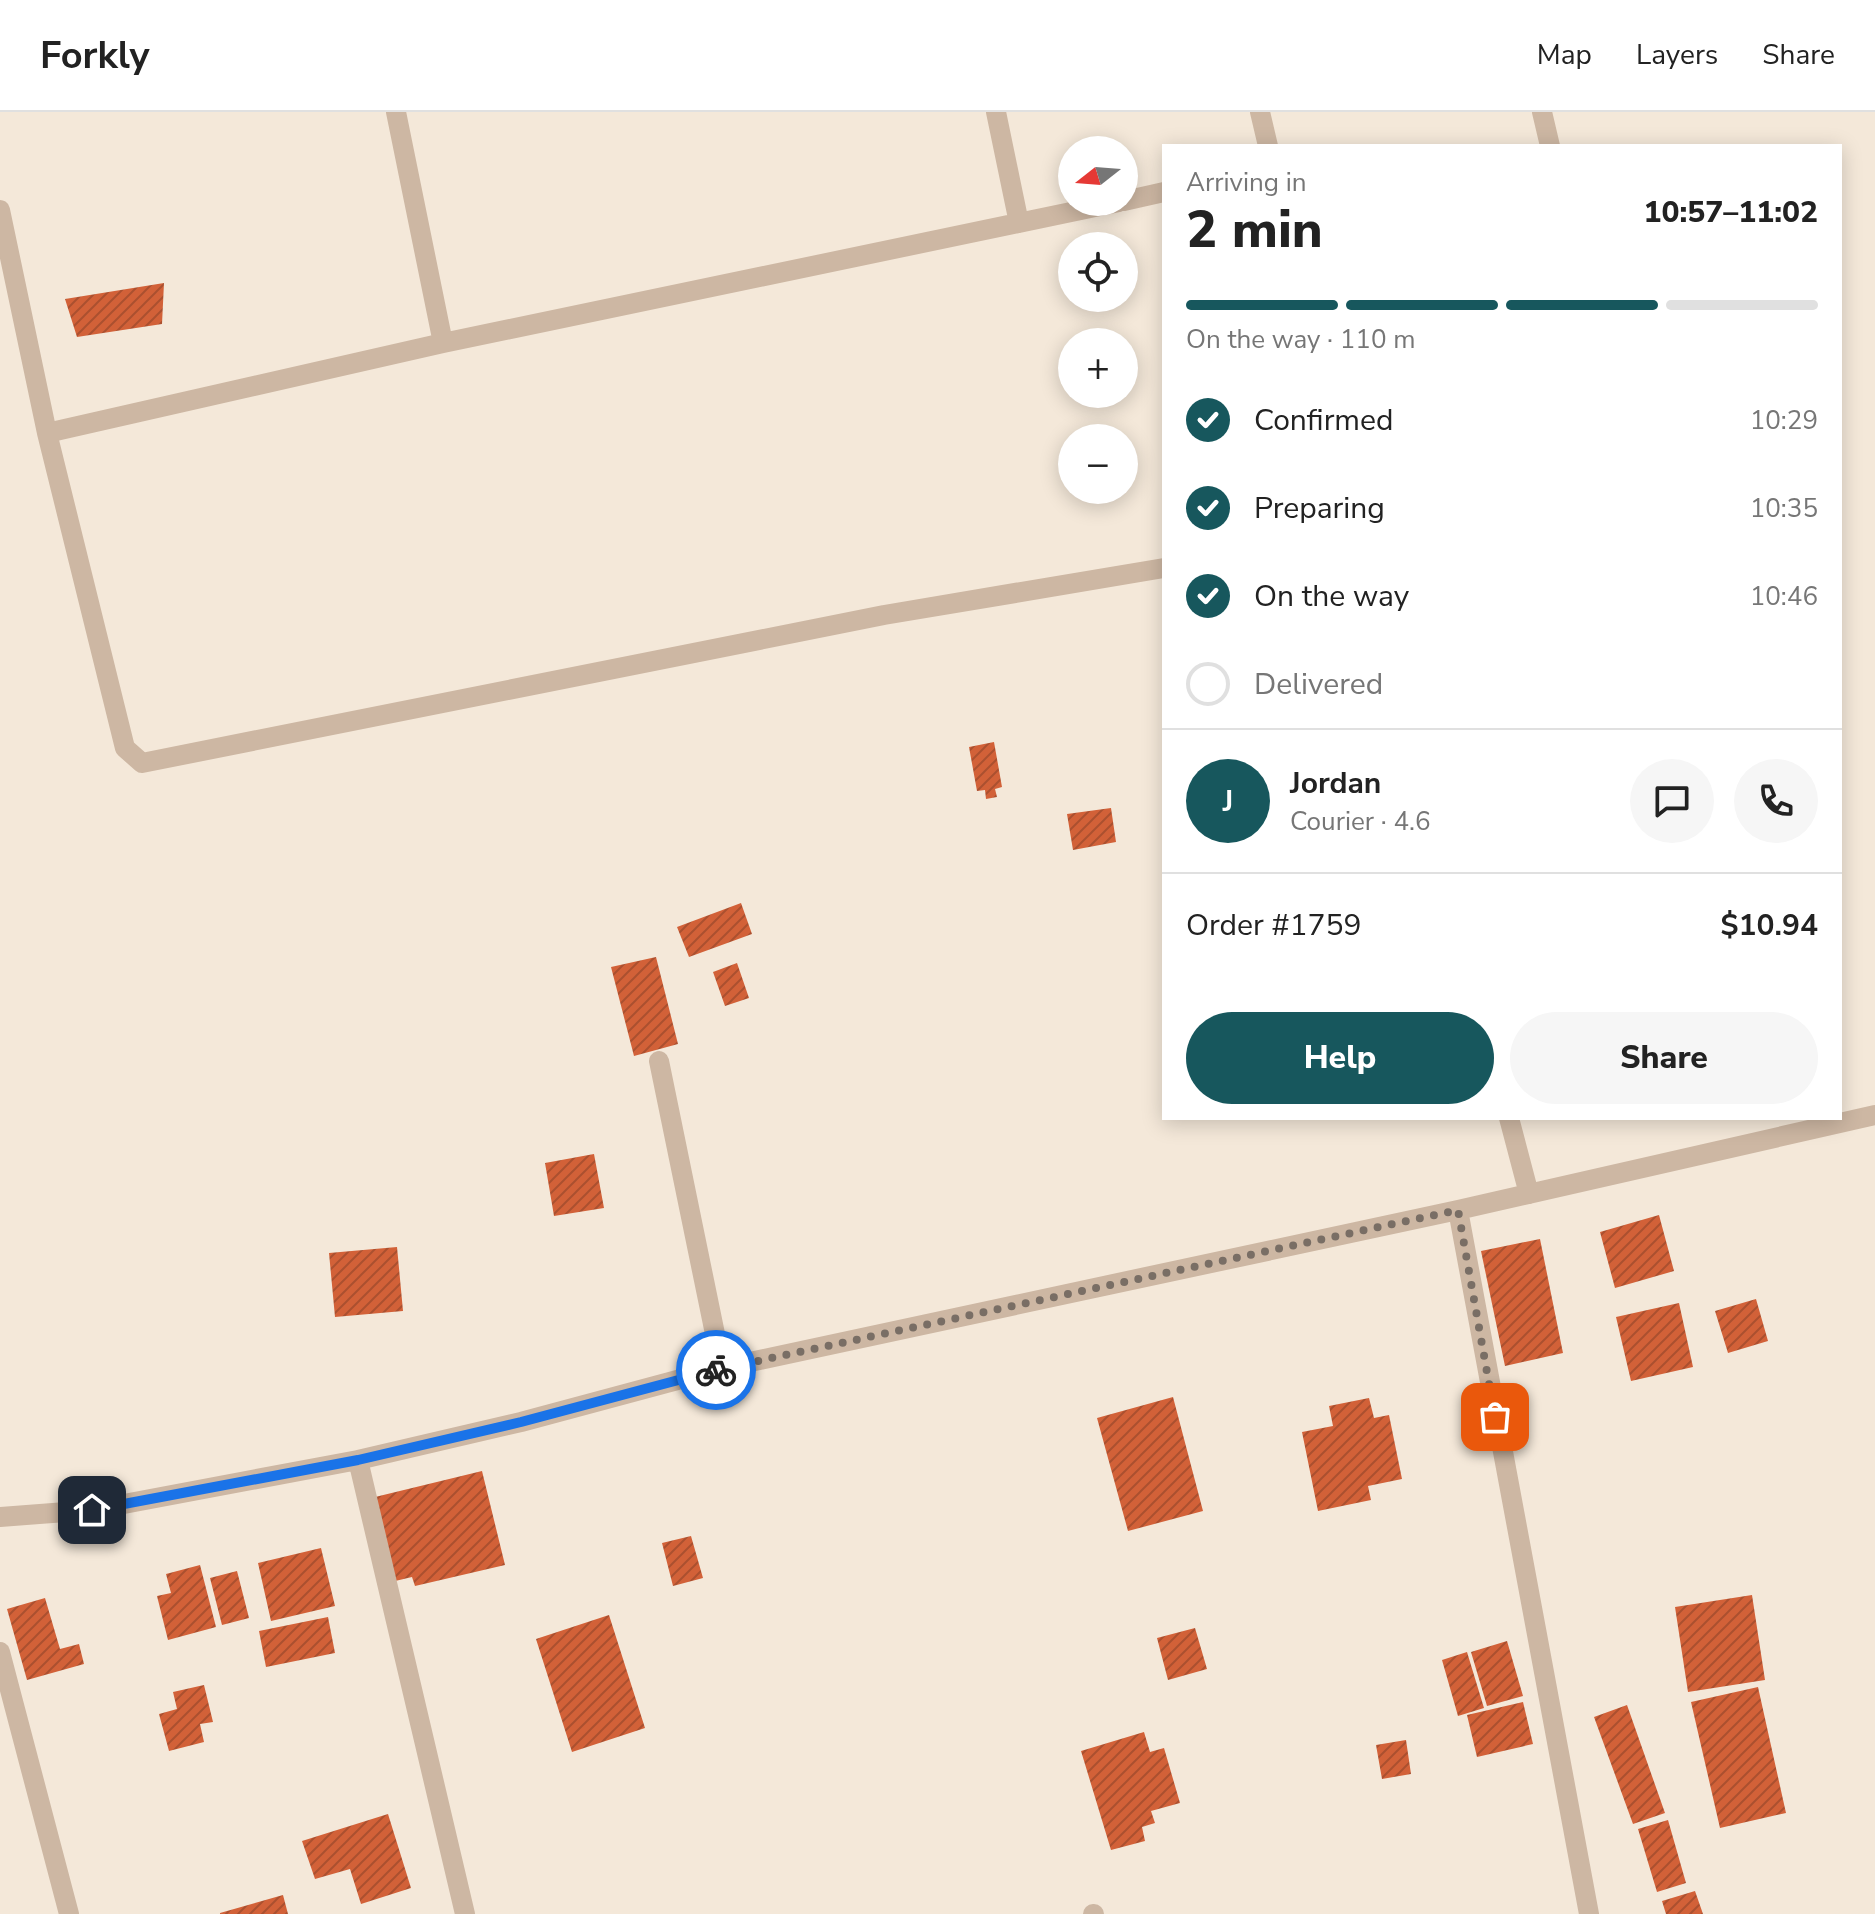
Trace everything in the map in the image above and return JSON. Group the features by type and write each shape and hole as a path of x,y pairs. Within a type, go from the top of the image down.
{"street":[{"path":"396,112 443,343"},
{"path":"996,112 1019,223"},
{"path":"1260,112 1268,144"},
{"path":"1542,112 1550,144"},
{"path":"1138,197 1162,192"},
{"path":"0,210 47,433 125,748 142,763 884,615 1162,568"},
{"path":"47,433 443,343 1058,215"},
{"path":"659,1061 722,1368"},
{"path":"0,1517 92,1510 358,1460 521,1422 722,1368 1458,1210 1875,1115"},
{"path":"1510,1120 1529,1194"},
{"path":"1458,1210 1589,1914"},
{"path":"358,1460 465,1914"},
{"path":"0,1652 69,1914"}],"building":[{"path":"164,283 162,324 77,337 65,299"},
{"path":"994,742 1002,787 995,789 997,797 986,799 985,790 977,791 969,747"},
{"path":"1111,808 1116,842 1073,850 1067,814"},
{"path":"741,903 752,934 689,957 677,927"},
{"path":"656,957 678,1044 634,1056 611,967"},
{"path":"737,963 749,998 725,1006 713,972"},
{"path":"594,1154 604,1208 554,1216 545,1163"},
{"path":"1659,1215 1674,1271 1615,1288 1600,1232"},
{"path":"1540,1239 1563,1353 1505,1366 1481,1251"},
{"path":"397,1247 403,1311 335,1317 329,1253"},
{"path":"1756,1299 1768,1341 1728,1353 1715,1311"},
{"path":"1679,1303 1693,1367 1631,1381 1616,1317"},
{"path":"1173,1397 1203,1511 1128,1531 1097,1418"},
{"path":"1369,1398 1374,1418 1389,1415 1402,1479 1368,1486 1371,1500 1318,1511 1302,1432 1333,1426 1329,1406"},
{"path":"482,1471 505,1565 415,1586 412,1577 391,1582 371,1498"},
{"path":"691,1536 703,1578 673,1586 662,1543"},
{"path":"321,1548 335,1606 271,1621 258,1563"},
{"path":"200,1565 216,1627 168,1640 157,1596 171,1593 166,1574"},
{"path":"237,1571 249,1618 222,1625 210,1578"},
{"path":"1752,1595 1765,1680 1688,1692 1675,1607"},
{"path":"45,1598 60,1649 79,1644 84,1664 27,1680 7,1609"},
{"path":"609,1615 645,1728 572,1752 536,1639"},
{"path":"328,1617 335,1653 266,1667 259,1631"},
{"path":"1195,1628 1207,1669 1168,1680 1157,1638"},
{"path":"1507,1641 1523,1696 1487,1706 1471,1652"},
{"path":"1467,1652 1484,1708 1458,1716 1442,1660"},
{"path":"204,1685 213,1722 200,1724 204,1742 169,1751 159,1714 177,1709 173,1692"},
{"path":"1758,1687 1786,1813 1720,1828 1691,1702"},
{"path":"1523,1702 1533,1744 1477,1757 1467,1715"},
{"path":"1627,1705 1665,1813 1633,1824 1594,1717"},
{"path":"1144,1732 1150,1752 1164,1748 1180,1803 1151,1811 1155,1823 1142,1827 1145,1841 1111,1850 1081,1751"},
{"path":"1406,1740 1411,1774 1382,1779 1376,1745"},
{"path":"388,1814 411,1888 361,1904 350,1869 315,1879 302,1841"},
{"path":"1668,1820 1686,1883 1657,1892 1638,1829"},
{"path":"1695,1891 1703,1914 1666,1914 1662,1901"},
{"path":"283,1895 288,1914 220,1914 220,1913"}],"way so far":[{"path":"716,1370 1458,1210 1495,1417"}],"route":[{"path":"92,1510 358,1460 521,1422 716,1370"}]}
